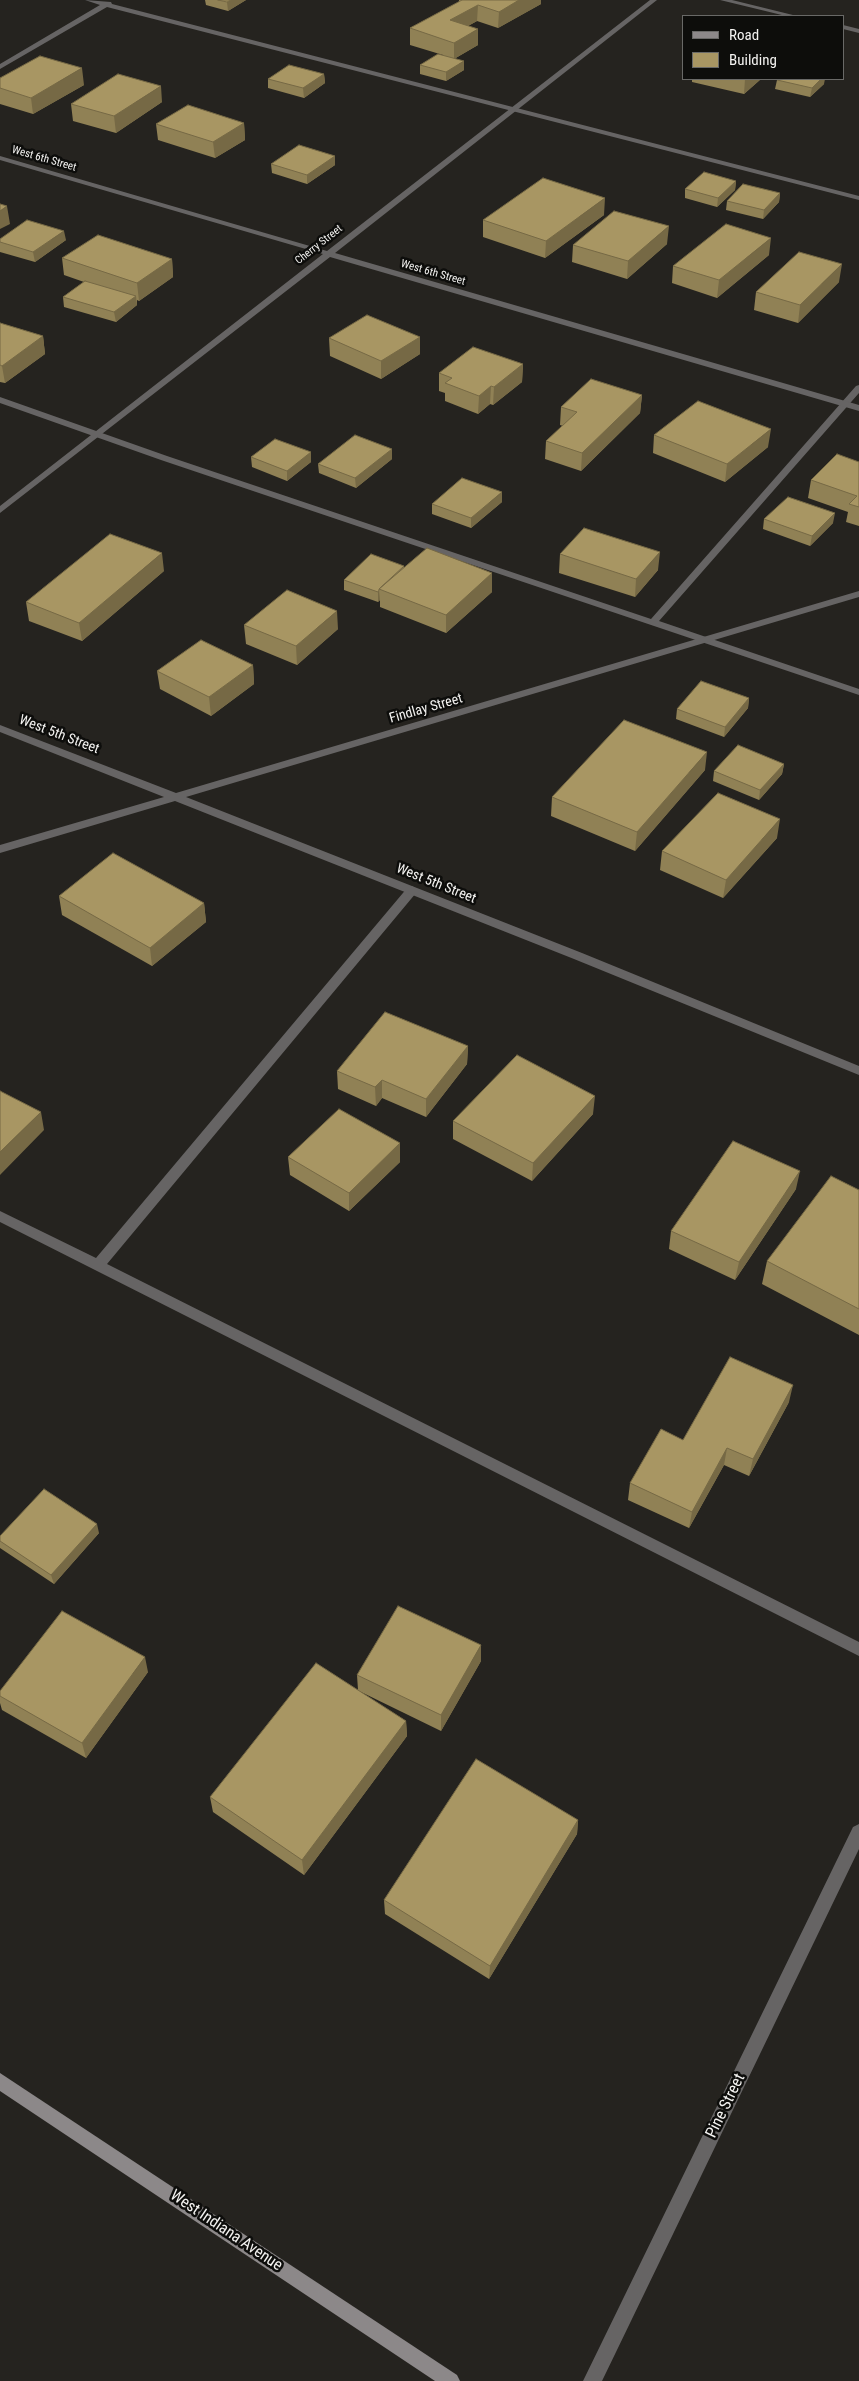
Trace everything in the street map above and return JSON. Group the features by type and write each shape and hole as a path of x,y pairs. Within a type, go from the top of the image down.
{"main road":[{"name":"West Indiana Avenue","path":"0,2081 451,2381"}],"street":[{"path":"88,0 859,198"},
{"path":"0,66 113,0"},
{"name":"Cherry Street","path":"0,510 654,0"},
{"path":"723,0 790,15"},
{"path":"844,27 859,31"},
{"name":"West 6th Street","path":"0,158 859,408"},
{"path":"652,623 859,388"},
{"path":"0,400 98,433 164,458 859,692"},
{"name":"Findlay Street","path":"0,849 859,594"},
{"name":"West 5th Street","path":"0,728 412,890 859,1071"},
{"path":"98,1265 412,890"},
{"path":"0,1216 859,1650"},
{"name":"Pine Street","path":"592,2381 859,1832"}],"building":[{"path":"462,0 519,0 499,12 478,5 450,20 478,29 454,43 410,28"},
{"path":"438,54 464,61 446,72 420,65"},
{"path":"40,56 82,68 31,98 0,88 0,78"},
{"path":"289,65 324,74 303,88 268,79"},
{"path":"118,74 161,86 114,116 71,104"},
{"path":"777,80 820,80 812,88"},
{"path":"188,105 244,123 213,142 156,124"},
{"path":"299,145 335,156 307,175 271,164"},
{"path":"704,172 736,181 718,198 685,189"},
{"path":"543,178 605,198 546,241 483,220"},
{"path":"743,184 780,193 764,210 727,201"},
{"path":"0,204 7,206 0,211"},
{"path":"614,211 669,226 628,261 573,245"},
{"path":"27,220 64,231 33,252 0,242 0,239"},
{"path":"726,224 771,238 719,280 673,266"},
{"path":"98,235 172,259 137,283 62,258"},
{"path":"799,252 842,264 800,305 756,292"},
{"path":"85,281 136,296 114,312 63,297"},
{"path":"367,315 420,337 381,361 329,338"},
{"path":"0,323 43,336 2,366 0,365"},
{"path":"473,347 523,364 494,387 491,386 479,396 445,383 452,378 439,373"},
{"path":"591,379 642,395 582,453 546,441 577,412 561,407"},
{"path":"698,401 771,429 727,464 654,435"},
{"path":"355,435 392,449 355,478 318,464"},
{"path":"275,439 311,452 287,471 251,457"},
{"path":"837,454 859,462 859,507 849,504 857,496 811,480"},
{"path":"462,478 502,492 471,518 432,504"},
{"path":"788,497 835,513 812,536 764,519"},
{"path":"584,528 660,552 636,579 560,554"},
{"path":"110,534 162,553 79,623 26,602"},
{"path":"427,548 492,573 446,615 379,589"},
{"path":"371,554 404,566 378,592 344,580"},
{"path":"287,590 337,611 296,646 244,625"},
{"path":"201,640 253,665 209,697 157,671"},
{"path":"701,681 749,698 725,727 677,709"},
{"path":"624,720 707,752 637,832 552,797"},
{"path":"738,745 784,764 760,790 714,771"},
{"path":"718,793 780,819 726,880 662,851"},
{"path":"113,853 204,903 150,948 59,896"},
{"path":"385,1012 468,1046 426,1099 382,1080 375,1087 337,1071"},
{"path":"517,1055 595,1096 533,1163 453,1121"},
{"path":"0,1091 41,1112 0,1152"},
{"path":"339,1109 400,1143 349,1193 288,1157"},
{"path":"733,1141 800,1171 739,1262 671,1231"},
{"path":"831,1176 859,1190 859,1309 767,1261"},
{"path":"730,1357 793,1385 753,1459 727,1448 692,1512 630,1483 661,1429 683,1440"},
{"path":"44,1489 97,1524 51,1575 0,1541 0,1536"},
{"path":"398,1606 481,1645 441,1715 357,1675"},
{"path":"62,1611 145,1657 82,1743 0,1696 0,1691"},
{"path":"316,1663 406,1721 302,1860 210,1797"},
{"path":"476,1759 578,1820 490,1966 384,1900"}]}
